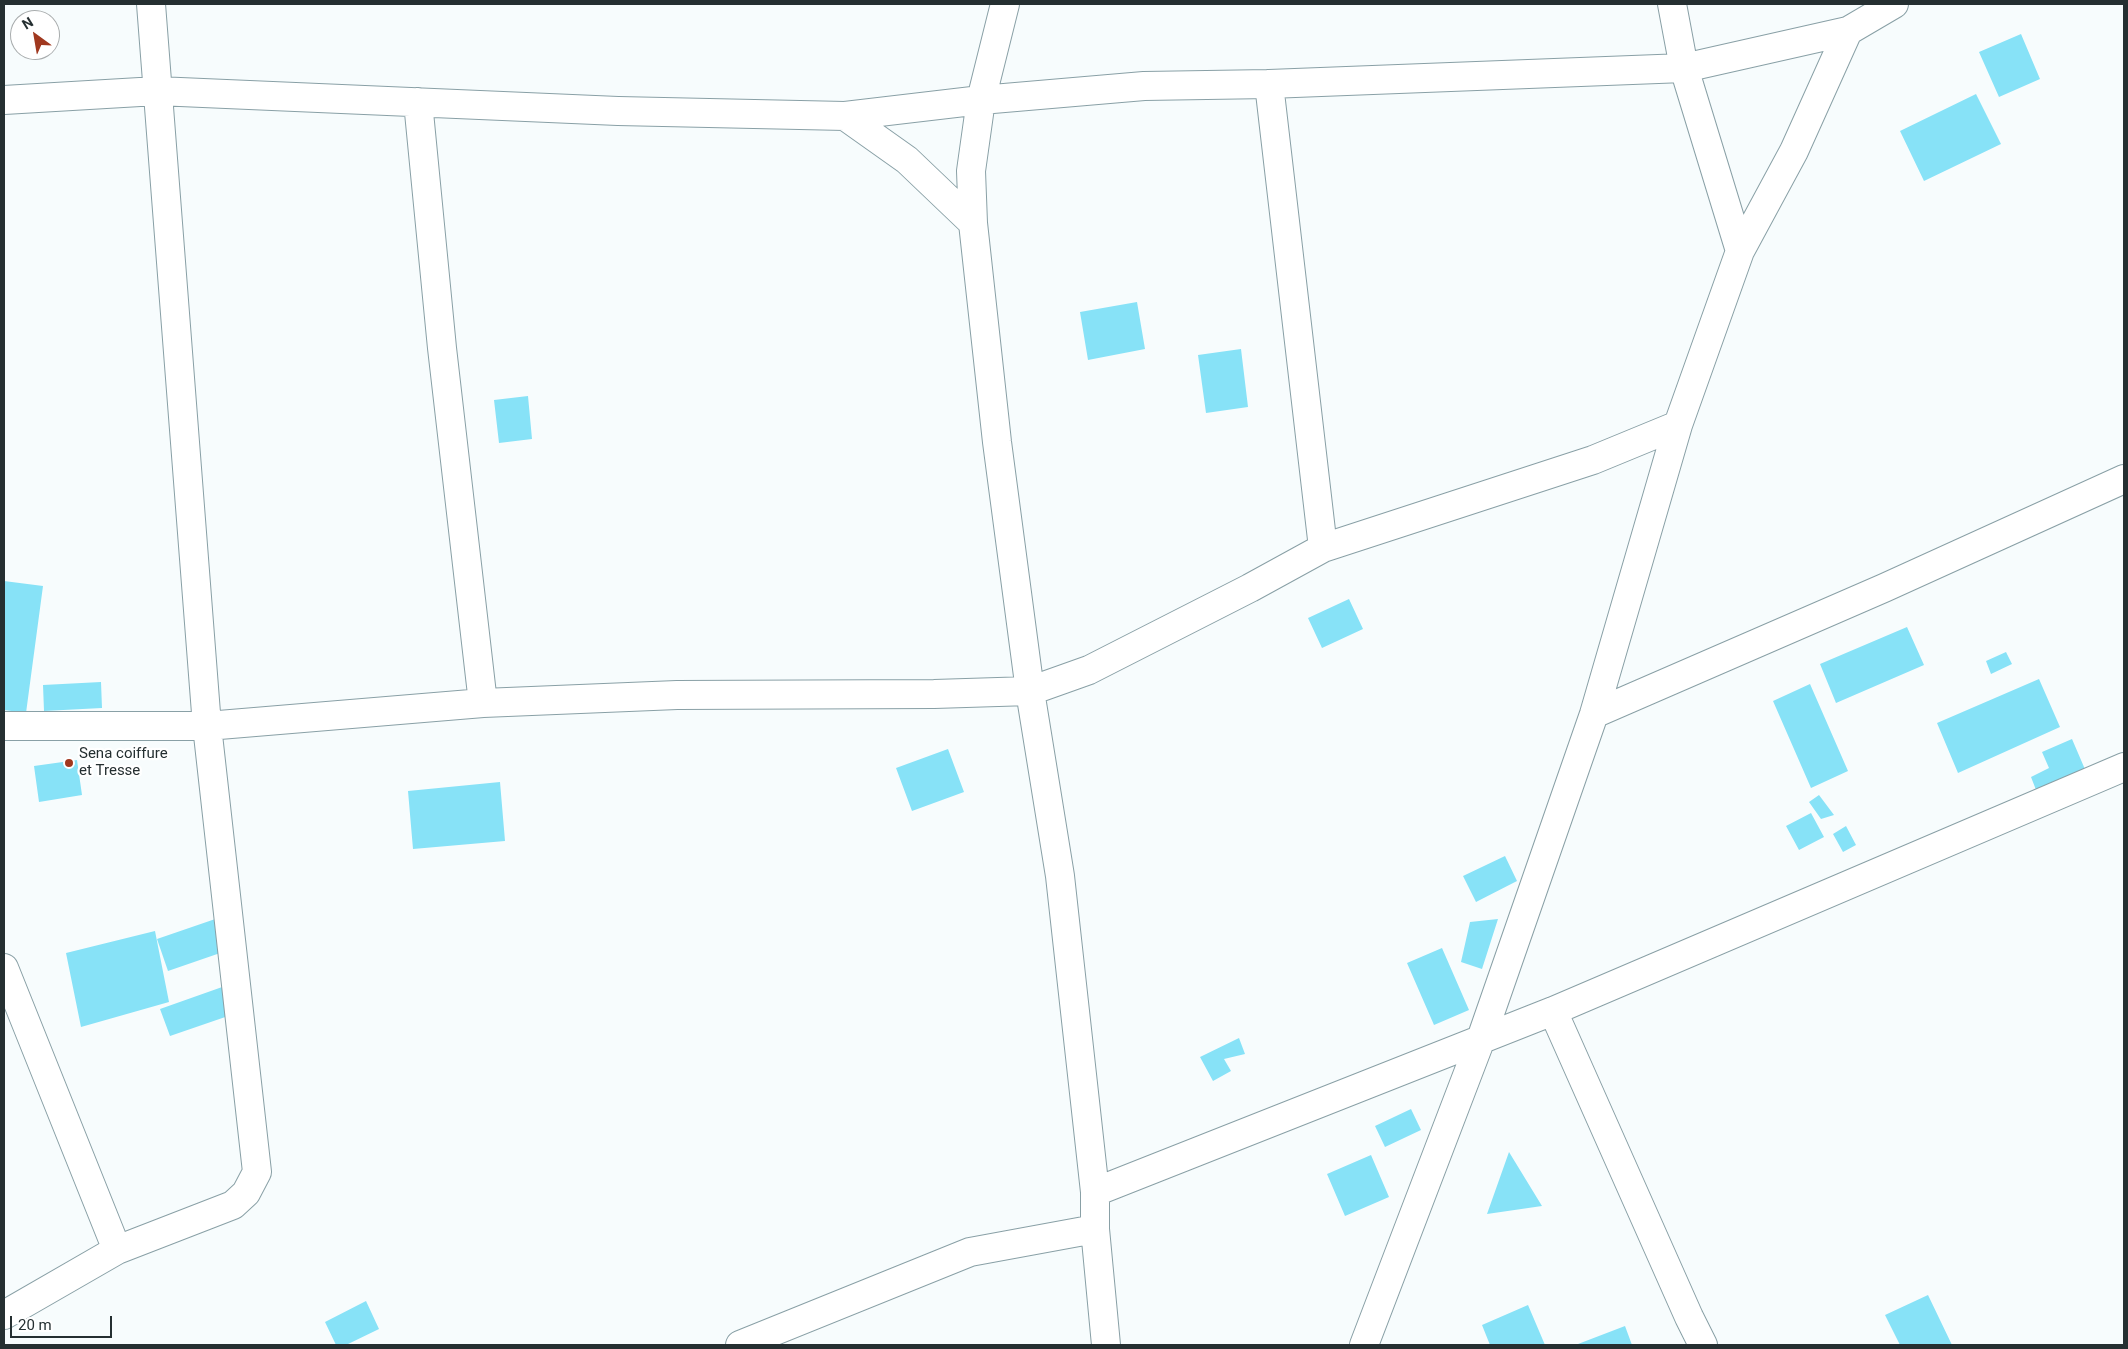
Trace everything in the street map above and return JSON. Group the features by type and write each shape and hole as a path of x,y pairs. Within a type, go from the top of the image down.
{"street":[{"path":"4,1315 118,1250 233,1205 246,1193 257,1172 207,726 150,4"},
{"path":"1005,4 981,100 971,171 973,222 997,442 1030,691 1060,876 1094,1192 1094,1230 1106,1345"},
{"path":"1672,4 1684,68 1740,251"},
{"path":"4,100 157,91 618,111 844,116 981,100 1144,86 1269,84 1684,68 1848,31 1894,4"},
{"path":"1364,1345 1481,1039 1594,714 1678,425 1740,251 1794,151 1848,31"},
{"path":"1269,84 1322,548"},
{"path":"418,102 442,348 483,703"},
{"path":"844,116 907,160 973,222"},
{"path":"4,726 207,726 483,703 677,695 934,694 1030,691 1089,670 1250,588 1322,548 1593,460 1678,425"},
{"path":"1594,714 1884,588 2124,479"},
{"path":"1094,1192 1553,1010 2124,767"},
{"path":"4,968 118,1250"},
{"path":"1553,1010 1689,1318 1703,1345"},
{"path":"740,1345 970,1252 1094,1230"}],"building":[{"path":"2021,34 2040,79 1999,97 1979,52"},
{"path":"1976,94 2001,144 1924,181 1900,131"},
{"path":"1137,302 1145,349 1088,360 1080,312"},
{"path":"1241,349 1248,407 1206,413 1198,355"},
{"path":"528,396 532,439 499,443 494,400"},
{"path":"4,581 43,586 26,713 4,710"},
{"path":"1349,599 1363,629 1322,648 1308,618"},
{"path":"1907,627 1924,665 1836,703 1820,664"},
{"path":"2006,652 2012,664 1991,674 1986,661"},
{"path":"2039,679 2060,727 1958,773 1937,723"},
{"path":"101,682 102,708 44,711 43,685"},
{"path":"1810,684 1848,771 1811,788 1773,701"},
{"path":"2072,739 2087,774 2038,795 2031,777 2049,768 2042,752"},
{"path":"948,749 964,792 912,811 896,768"},
{"path":"77,760 82,795 39,802 34,766"},
{"path":"500,782 505,841 413,849 408,791"},
{"path":"1819,795 1834,815 1821,819 1809,802"},
{"path":"1811,813 1824,837 1799,850 1786,826"},
{"path":"1846,826 1856,845 1843,852 1833,834"},
{"path":"1505,856 1517,881 1476,902 1463,876"},
{"path":"224,916 226,951 168,971 157,939"},
{"path":"1498,919 1482,969 1461,962 1470,922"},
{"path":"155,931 169,1002 81,1027 66,953"},
{"path":"1442,948 1469,1010 1434,1025 1407,963"},
{"path":"225,986 234,1014 170,1036 160,1009"},
{"path":"1239,1038 1245,1054 1224,1059 1231,1071 1213,1081 1200,1057"},
{"path":"1411,1109 1421,1130 1385,1147 1375,1126"},
{"path":"1509,1152 1542,1206 1487,1214"},
{"path":"1371,1155 1389,1197 1345,1216 1327,1174"},
{"path":"1928,1295 1952,1345 1900,1345 1885,1315"},
{"path":"366,1301 379,1329 346,1345 336,1345 325,1322"},
{"path":"1528,1305 1545,1345 1490,1345 1482,1325"},
{"path":"1625,1326 1632,1345 1578,1344"}],"place":[{"name":"Sena coiffure et Tresse","path":"69,763"}]}
